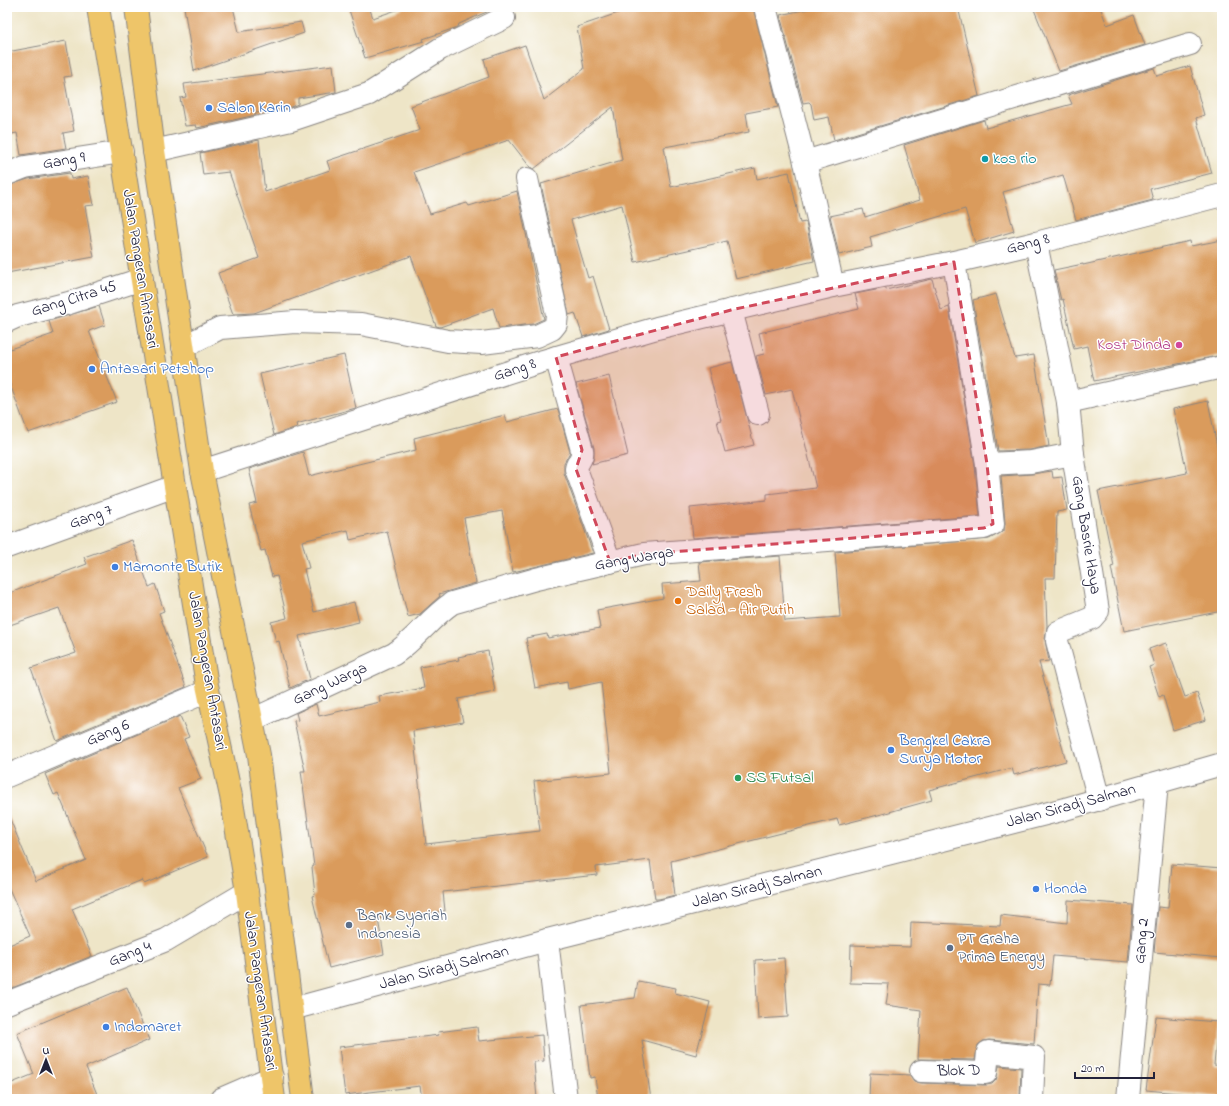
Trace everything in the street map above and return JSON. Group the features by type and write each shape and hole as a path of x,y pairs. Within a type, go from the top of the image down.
{"highway":[{"name":"Jalan Pangeran Antasari","path":"98,7 208,691 231,796 247,892 274,1099"},
{"name":"Jalan Pangeran Antasari","path":"136,7 154,151 202,472 259,755 292,1009 302,1099"}],"street":[{"path":"765,7 805,162 833,286"},
{"path":"154,151 291,120 369,94 440,49 504,18"},
{"path":"805,162 1190,44"},
{"name":"Gang 9","path":"7,174 25,167 122,152"},
{"path":"183,347 220,328 295,322 361,324 448,341 482,343 537,336 552,329 556,324 557,314 527,179"},
{"name":"Gang 8","path":"202,472 556,357 657,328 833,286 954,262 1036,243 1222,195"},
{"name":"Gang Basrie Haya","path":"1036,243 1068,402 1073,454 1098,612 1092,618 1058,632 1057,642 1099,800"},
{"path":"954,262 987,464 1031,462 1073,454"},
{"name":"Gang Citra 45","path":"7,321 18,316 69,303 142,279"},
{"path":"731,310 758,414"},
{"path":"556,357 582,450 582,456 576,469 610,562"},
{"path":"1068,402 1222,367"},
{"name":"Gang Warga","path":"252,720 394,654 410,643 440,612 452,603 536,579 644,554 984,528 994,524 987,464"},
{"name":"Gang 7","path":"7,547 175,486"},
{"name":"Gang 6","path":"7,776 208,691"},
{"name":"Jalan Siradj Salman","path":"292,1009 547,940 1099,800 1222,764"},
{"name":"Gang 2","path":"1128,1099 1157,783"},
{"name":"Gang 4","path":"7,1003 166,940 247,892"},
{"path":"547,940 566,1099"},
{"name":"Blok D","path":"921,1072 986,1073 988,1052 1034,1057 1032,1099"},
{"path":"222,1099 272,1077"}],"highlighted area":[{"path":"954,262 987,464 993,524 984,528 644,554 610,562 576,469 582,450 556,357 731,310"}],"building":[{"path":"184,7 233,7 239,32 301,22 304,33 194,71"},
{"path":"348,7 369,7 373,18 405,7 498,7 459,24 458,27 423,39 424,41 365,58"},
{"path":"616,7 753,7 778,107 746,113 749,132 664,147 671,187 755,168 757,179 789,172 800,223 806,222 814,261 736,279 727,241 635,262 622,205 571,220 588,278 593,276 609,329 583,337 575,313 569,315 541,184 622,160 613,107 534,169 530,167 509,140 414,172 430,214 467,203 469,206 517,191 544,319 533,324 499,328 493,308 440,327 436,326 411,256 254,313 233,314 218,273 259,258 229,172 203,175 200,153 259,140 265,192 330,170 327,161 420,130 411,106 489,77 484,59 525,45 544,100 584,69 577,27 618,13"},
{"path":"817,7 958,7 979,96 834,140 829,117 814,120 811,104 809,102 803,103 780,15"},
{"path":"1033,7 1100,7 1107,25 1134,15 1145,45 1059,71"},
{"path":"66,41 72,76 64,77 74,131 63,133 66,148 21,155 17,133 7,135 7,52"},
{"path":"333,65 336,92 298,98 298,104 288,108 255,113 256,115 197,128 196,125 185,126 180,98 186,97 184,84"},
{"path":"1190,66 1204,115 1196,118 1212,173 1150,189 1153,200 1076,220 1063,175 1003,192 1014,231 975,243 965,209 870,237 872,247 839,255 830,216 863,209 865,217 920,200 904,145 984,120 986,128 1072,104 1068,95 1154,68 1157,76"},
{"path":"70,173 71,179 88,176 94,205 85,206 94,257 7,273 7,186 28,179"},
{"path":"1222,240 1222,355 1094,381 1087,346 1074,349 1063,299 1061,300 1054,270 1190,241 1191,246"},
{"path":"932,279 941,310 949,307 975,466 980,516 693,538 690,508 767,500 767,494 816,488 792,389 766,395 756,356 764,354 759,333 859,309 855,294 886,288 886,290"},
{"path":"996,294 1015,358 1034,355 1049,446 1030,450 998,451 973,300"},
{"path":"99,306 105,325 89,331 117,402 28,433 7,376 7,350 53,334 49,321"},
{"path":"344,355 356,408 296,424 297,427 274,435 260,374"},
{"path":"732,362 754,445 725,452 717,421 721,420 708,368"},
{"path":"609,376 628,455 592,464 594,448 576,384"},
{"path":"1208,401 1222,471 1222,611 1124,631 1111,567 1114,566 1098,491 1187,473 1173,409"},
{"path":"558,409 570,452 564,463 564,473 593,553 513,572 502,511 464,518 476,583 439,594 440,596 420,614 408,617 387,531 350,540 348,530 302,541 309,568 304,569 314,612 354,602 359,622 299,636 310,679 290,688 279,641 276,642 271,622 287,618 277,576 272,577 265,550 261,551 249,505 257,503 249,469 303,452 309,476 416,450 414,438 505,415 507,422"},
{"path":"1052,471 1053,478 1062,477 1067,510 1057,512 1055,578 1045,578 1047,626 1045,640 1049,661 1039,662 1066,761 1014,775 1012,768 929,790 932,800 882,814 839,825 837,819 671,861 675,895 659,899 655,899 650,860 596,867 597,875 443,892 445,911 378,919 384,954 329,968 312,896 315,895 312,867 314,866 301,771 305,771 294,721 298,720 296,713 316,704 319,716 380,702 379,696 424,688 420,667 459,660 458,657 488,651 495,692 458,699 463,722 413,731 426,844 540,831 534,781 611,773 601,682 568,689 567,682 535,688 526,638 547,634 548,638 600,628 597,610 663,598 662,584 701,581 699,562 780,556 785,621 840,617 835,552 989,539 1004,531 1005,523 1001,476"},
{"path":"132,540 149,587 155,584 164,611 159,613 186,687 57,741 31,668 76,653 59,608 7,626 7,594 87,564 84,557"},
{"path":"1166,643 1185,697 1197,693 1206,720 1173,730 1163,695 1159,697 1149,667 1154,665 1149,649"},
{"path":"180,716 189,737 184,739 201,779 178,788 208,857 144,884 142,880 72,909 92,956 7,990 7,946 30,936 7,884 7,812 36,881 86,860 58,793 54,795 45,774"},
{"path":"1172,864 1222,868 1222,958 1154,952 1158,907 1168,908"},
{"path":"1068,900 1133,905 1128,962 1053,956 1050,985 1038,984 1034,1044 989,1040 983,1041 978,1045 975,1060 918,1059 921,1010 886,1005 889,984 850,983 851,945 910,947 911,922 1000,926 1001,915 1067,923"},
{"path":"784,958 788,1017 758,1019 755,960"},
{"path":"638,981 676,988 675,993 710,1002 696,1055 642,1040 651,1099 598,1099 595,1077 590,1078 581,1005 635,998"},
{"path":"127,987 149,1040 86,1067 99,1099 7,1099 7,1085 34,1074 17,1033"},
{"path":"1156,1017 1218,1022 1214,1065 1222,1066 1222,1097 1146,1090"},
{"path":"477,1027 479,1041 542,1035 544,1061 534,1062 537,1099 422,1099 420,1086 345,1095 339,1047 439,1035 438,1032"},
{"path":"999,1066 1021,1068 1020,1099 869,1099 870,1073 910,1075 914,1081 921,1083 986,1085 992,1084 996,1080"}],"place":[{"name":"Salon Karin","path":"209,108"},
{"name":"kos rio","path":"985,159"},
{"name":"Kost Dinda","path":"1179,345"},
{"name":"Antasari Petshop","path":"92,369"},
{"name":"Mamonte Butik","path":"115,567"},
{"name":"Daily Fresh Salad - Air Putih","path":"678,601"},
{"name":"Bengkel Cakra Surya Motor","path":"891,750"},
{"name":"SS Futsal","path":"738,778"},
{"name":"Honda","path":"1036,889"},
{"name":"Bank Syariah Indonesia","path":"349,925"},
{"name":"PT Graha Prima Energy","path":"950,948"},
{"name":"Indomaret","path":"106,1027"}]}
